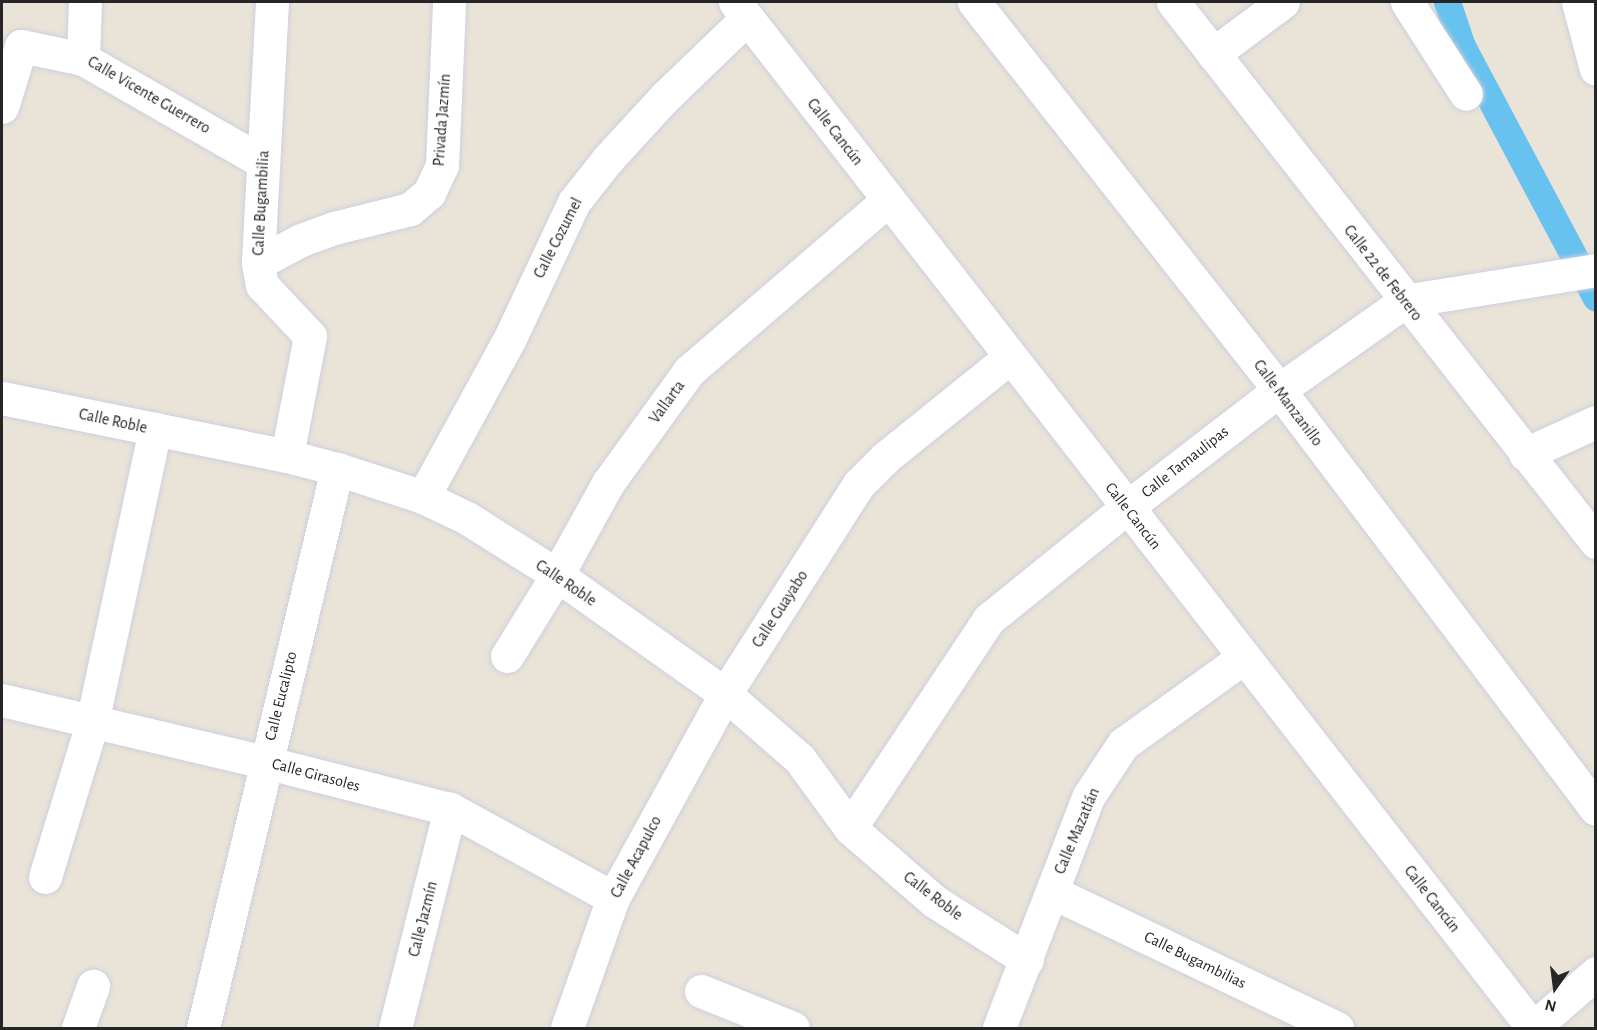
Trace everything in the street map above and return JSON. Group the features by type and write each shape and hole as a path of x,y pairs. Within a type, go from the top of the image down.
{"street":[{"name":"Calle Vicente Guerrero","path":"86,2 83,59 263,162"},
{"name":"Calle Bugambilia","path":"272,2 258,263 262,285 310,336 287,456"},
{"name":"Privada Jazmín","path":"258,263 301,240 334,228 410,209 429,193 442,165 449,2"},
{"name":"Calle Manzanillo","path":"974,2 1279,390 1596,809"},
{"name":"Calle 22 de Febrero","path":"1173,2 1596,542"},
{"path":"1213,54 1282,2"},
{"path":"1407,2 1466,94"},
{"path":"1578,2 1596,69"},
{"name":"Calle Cancún","path":"741,10 1126,508 1533,1028"},
{"name":"Calle Cozumel","path":"423,497 510,338 574,202 607,160 741,10"},
{"path":"2,106 21,46 83,59"},
{"name":"Vallarta","path":"507,656 557,576 609,483 689,371 888,200"},
{"name":"Calle Tamaulipas","path":"850,828 989,620 1126,508 1279,390 1405,301 1593,271"},
{"name":"Calle Guayabo","path":"725,694 836,523 858,485 886,457 1010,357"},
{"name":"Calle Roble","path":"2,398 287,456 337,469 423,497 467,518 557,576 725,694 799,758 850,828 934,901 1027,960"},
{"path":"1525,454 1596,422"},
{"path":"45,877 92,723 155,429"},
{"name":"Calle Eucalipto","path":"203,1029 265,762 337,469"},
{"name":"Calle Mazatlán","path":"999,1029 1088,797 1123,744 1244,657"},
{"name":"Calle Acapulco","path":"567,1029 613,898 725,694"},
{"name":"Calle Girasoles","path":"2,700 265,762 450,809 613,898"},
{"name":"Calle Jazmín","path":"395,1029 450,809"},
{"name":"Calle Bugambilias","path":"1052,892 1337,1029"},
{"path":"1533,1028 1596,973"},
{"path":"78,1029 93,986"},
{"path":"701,991 793,1029"}],"waterway":[{"path":"1447,2 1462,46 1596,298"}]}
